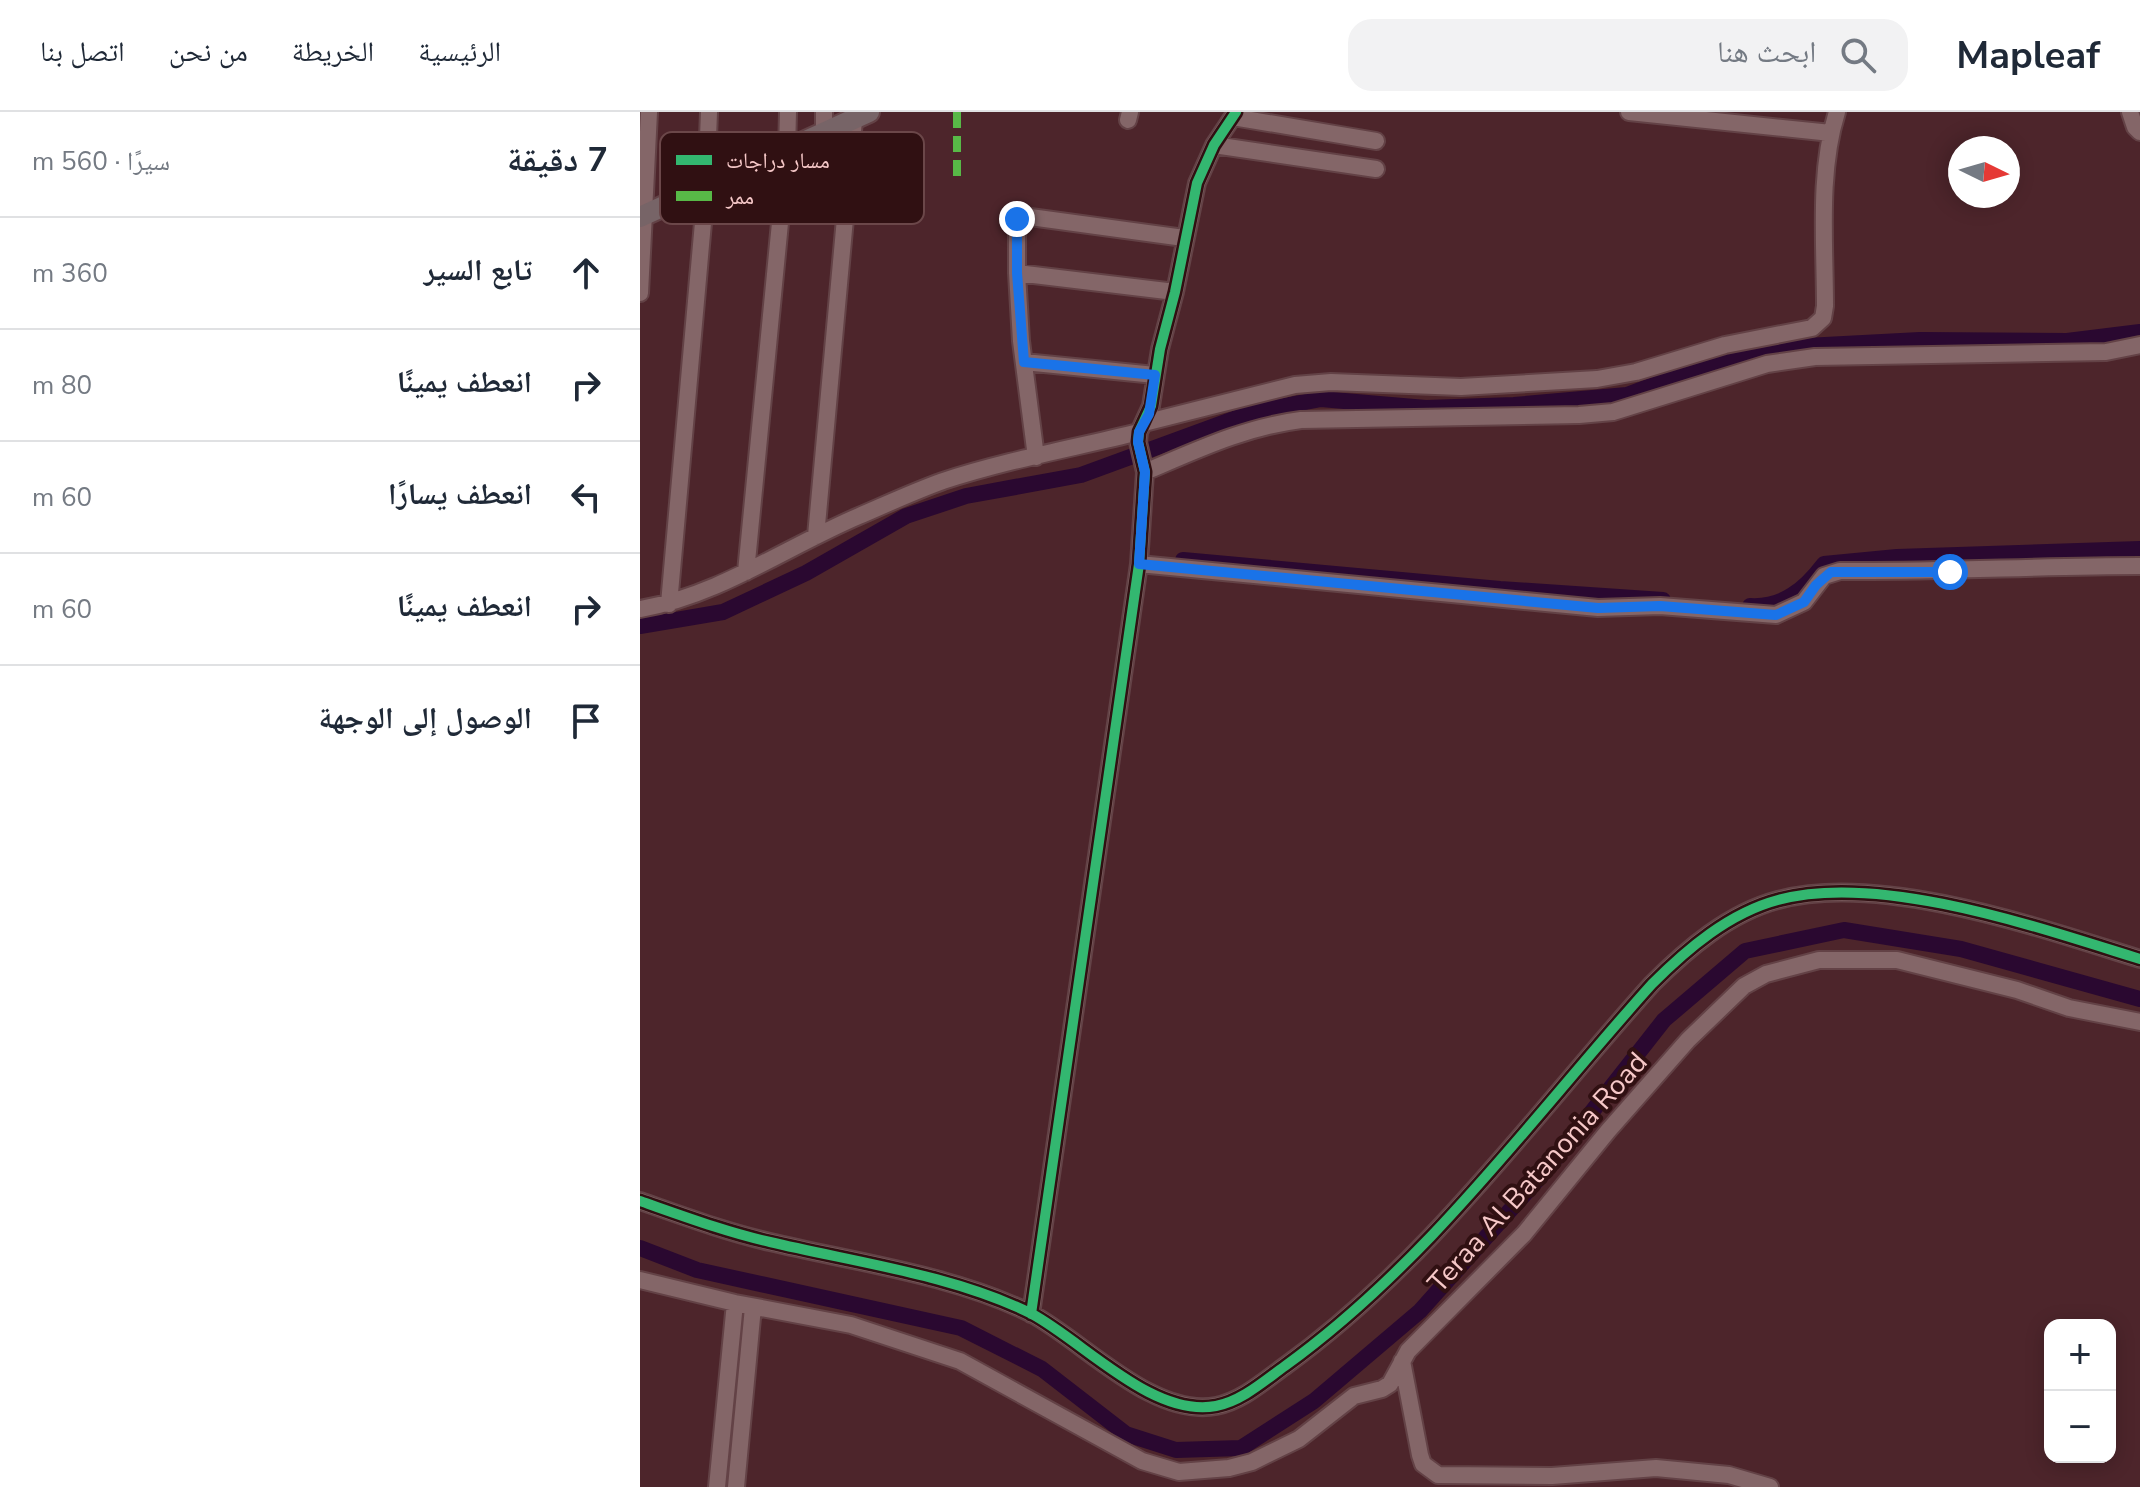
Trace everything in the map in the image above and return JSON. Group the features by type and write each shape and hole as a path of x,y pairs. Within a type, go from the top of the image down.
{"main road":[{"path":"830,132 861,116"}],"street":[{"path":"640,293 649,112"},
{"path":"708,132 709,112"},
{"path":"787,132 788,112"},
{"path":"1629,112 1831,133"},
{"path":"640,609 669,604 746,572 816,536 941,482 1140,432 1295,385 1331,382 1461,387 1597,379 1636,372 1725,345 1812,328 1823,318 1825,306 1826,193 1831,133 1837,112"},
{"path":"2130,112 2140,132"},
{"path":"1031,1314 1139,564 1144,467 1140,432 1151,406 1164,330 1175,292 1197,183 1214,145 1235,114 1376,141"},
{"path":"1214,145 1376,169"},
{"path":"1036,457 1017,273 1016,223 1019,217 1184,238"},
{"path":"669,604 703,224"},
{"path":"746,572 780,224"},
{"path":"816,536 849,224"},
{"path":"1017,273 1175,292"},
{"path":"1144,467 1235,433 1269,424 1301,420 1613,412 1767,364 1815,357 2092,352 2140,345"},
{"path":"1024,362 1155,375"},
{"path":"1139,564 1598,608 1660,606 1776,615 1804,602 1824,576 1840,571 1950,572 2009,567 2140,566"},
{"path":"640,1201 739,1234 869,1262 934,1280 1031,1314 1165,1400 1206,1407 1229,1402 1247,1393 1362,1306 1409,1261 1675,961 1747,912 1777,900 1842,891 1873,893 2003,918 2140,959"},
{"name":"Teraa Al Batanonia Road","path":"640,1280 753,1307 851,1325 960,1361 1142,1461 1179,1472 1229,1468 1252,1462 1299,1439 1354,1396 1390,1384 1408,1351 1524,1234 1608,1131 1700,1027 1750,981 1819,960 1897,960 2017,990 2069,1008 2140,1022"},
{"path":"717,1487 735,1303"},
{"path":"736,1487 753,1307"},
{"path":"1402,1360 1420,1455 1423,1464 1438,1475 1552,1476 1656,1468 1729,1475 1770,1487"}],"waterway":[{"path":"640,626 723,612 806,573 906,516 966,496 1081,475 1253,412 1321,399 1426,408 1514,405 1627,395 1712,363 1806,346 1920,340 2067,341 2140,332"},
{"path":"1750,606 1773,604 1792,595 1824,564 1897,557 2140,549"},
{"path":"1183,560 1500,589 1663,600"},
{"path":"640,1248 697,1270 961,1328 1042,1369 1126,1434 1176,1450 1241,1448 1314,1401 1420,1311 1547,1169 1664,1020 1745,951 1844,930 1961,949 2140,999"}],"marked path":[{"path":"957,112 957,180"}],"cycle path":[{"path":"1031,1314 1139,564 1145,472 1138,442 1139,432 1151,406 1160,349 1197,183 1214,145 1236,112"},
{"path":"640,1201 754,1238 970,1289 1032,1314 1144,1390 1192,1407 1216,1406 1235,1400 1261,1384 1337,1325 1386,1281 1478,1185 1652,984 1694,945 1743,914 1778,900 1819,893 1864,893 1911,898 2008,919 2140,959"}],"route":[{"path":"1017,219 1017,273 1024,362 1155,375 1149,414 1139,432 1138,442 1145,472 1139,564 1598,608 1660,606 1776,615 1804,602 1824,576 1831,572 1950,572"}]}
